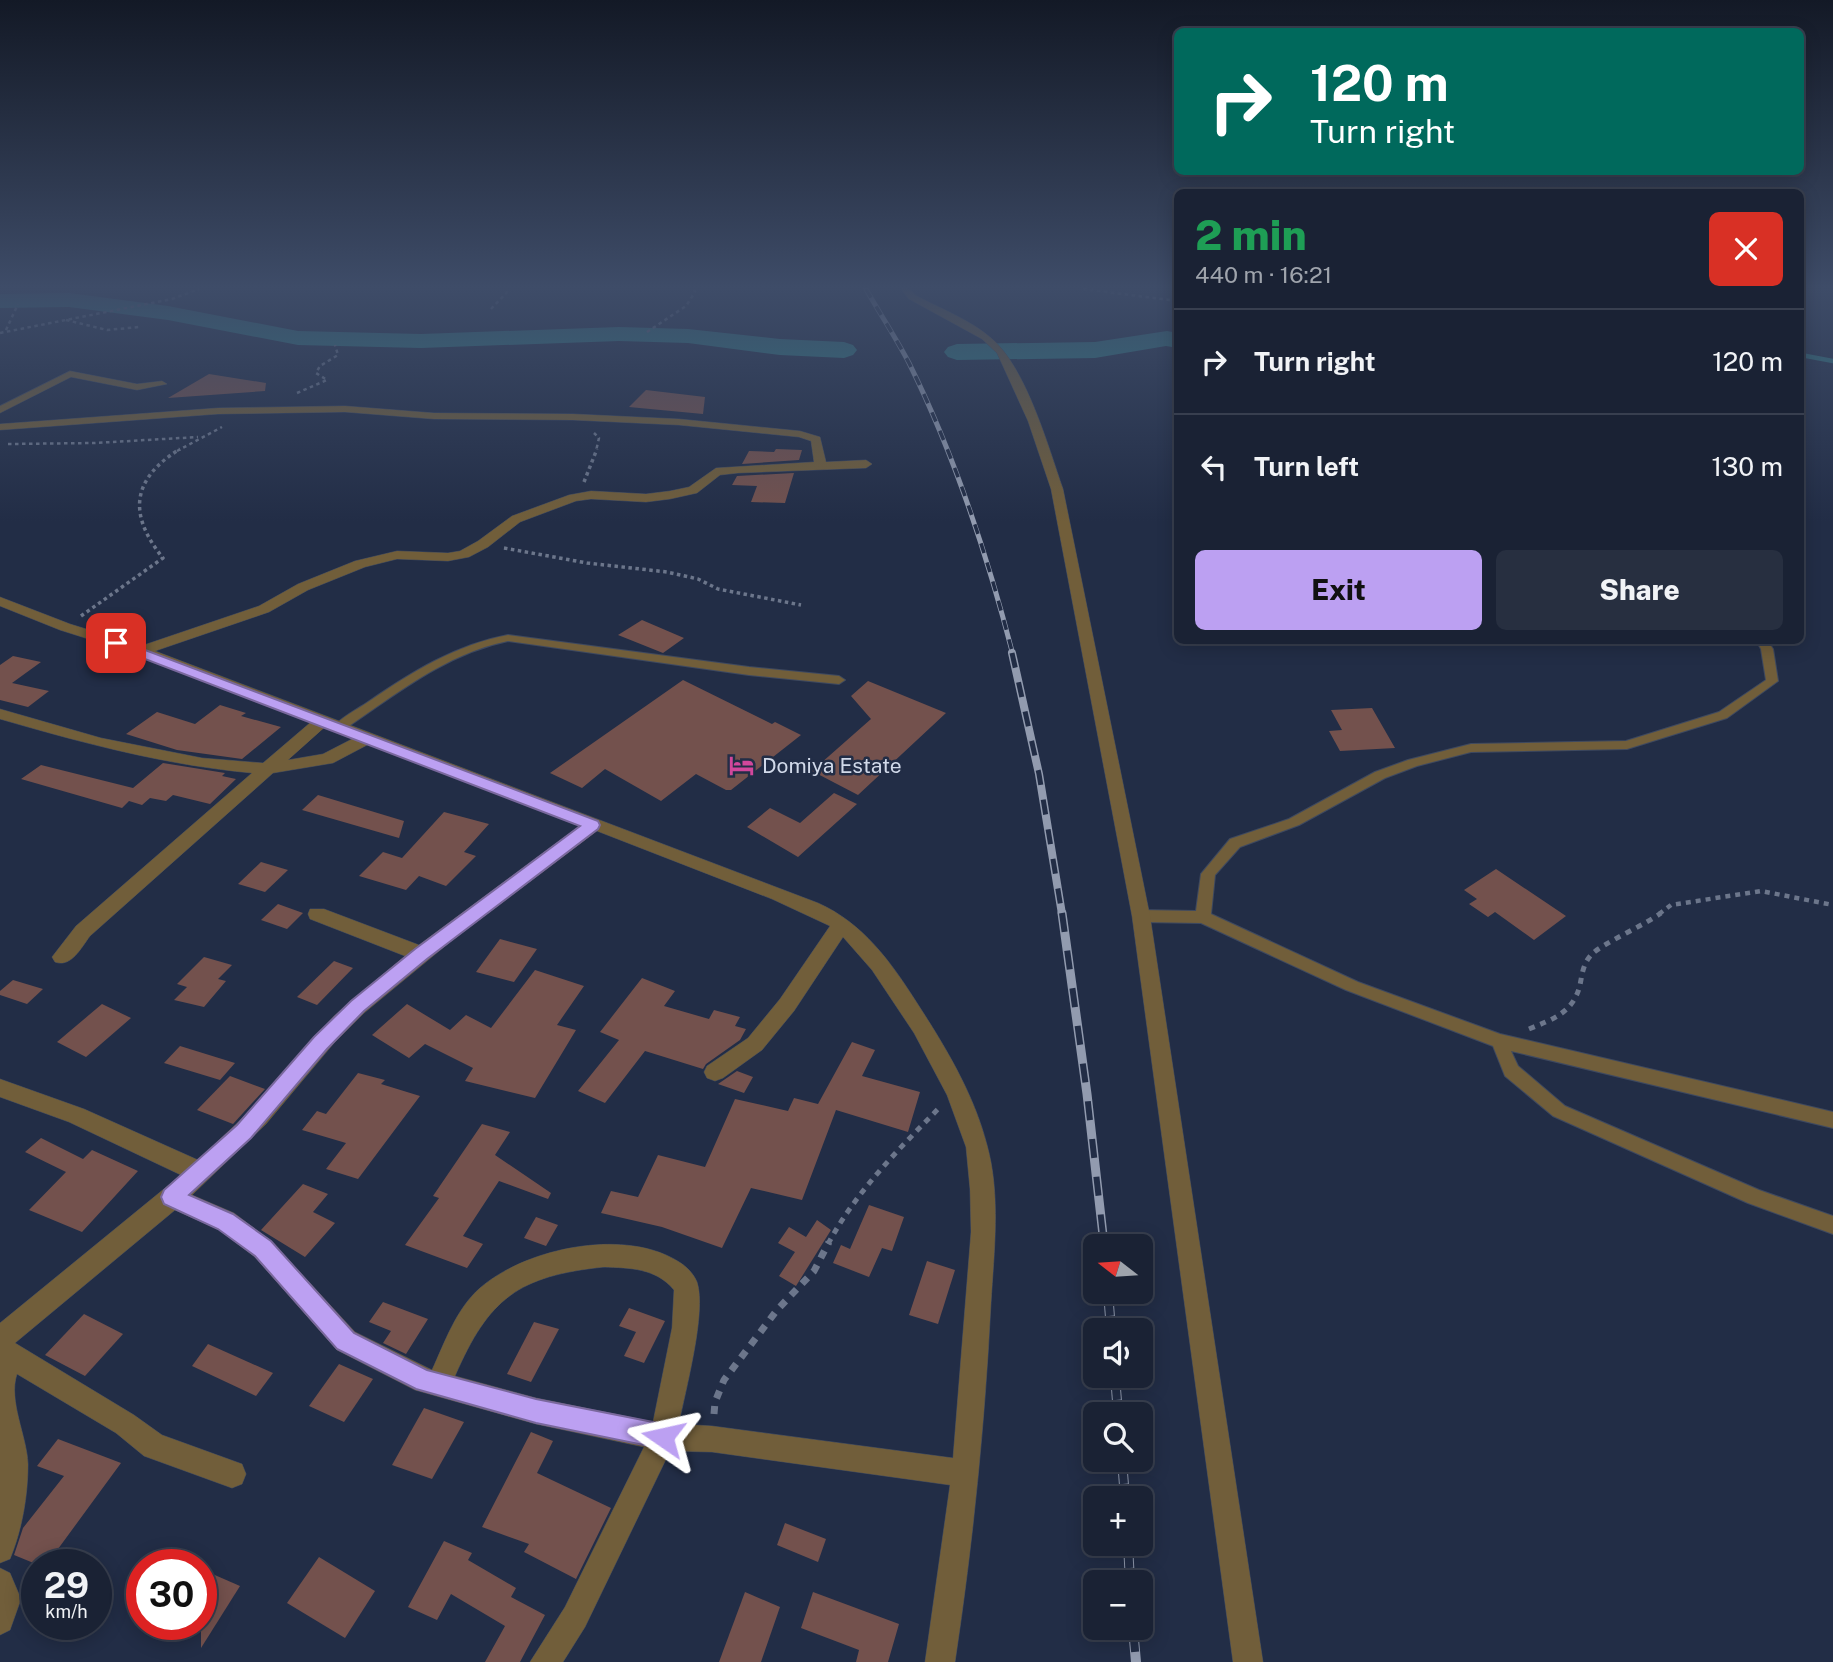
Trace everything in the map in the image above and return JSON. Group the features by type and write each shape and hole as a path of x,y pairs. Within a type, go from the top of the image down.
{"street":[{"path":"1008,367 1034,421 1057,489 1141,916 1222,1496 1248,1662"},
{"path":"0,410 70,374 137,387 162,384"},
{"path":"0,427 258,410 345,409 434,416 594,418 678,422 800,434 816,439 820,464"},
{"path":"141,651 264,609 303,587 360,564 397,555 449,557 464,554 516,519 581,497 646,498 670,495 693,489 716,472 820,464 866,464"},
{"path":"0,601 65,627 141,651 779,894 841,924 878,961 957,1089 977,1146 983,1219 974,1385 959,1547 940,1662"},
{"path":"2,718 100,743 202,762 265,769 327,759 367,738"},
{"path":"62,957 83,931 265,769 331,724"},
{"path":"0,1549 9,1518 14,1463 4,1405 4,1348 244,1131 337,1025 421,954 593,825"},
{"path":"317,914 421,954"},
{"path":"715,1072 755,1044 787,1005 841,924"},
{"path":"0,1088 42,1100 106,1126 199,1172"},
{"path":"172,1197 226,1222 263,1249 345,1341 424,1381 536,1411 663,1437 712,1439 965,1473"},
{"path":"439,1384 473,1317 488,1297 513,1279 566,1260 627,1256 673,1271 686,1286 685,1328 663,1437 575,1617 545,1662"},
{"path":"4,1348 125,1423 153,1446 232,1474"},
{"path":"0,1583 6,1599 0,1620"}],"lane":[{"path":"331,724 475,645 508,638 749,671 839,680"},
{"path":"1203,917 1208,874 1235,844 1294,822 1380,775 1413,763 1471,748 1628,745 1723,715 1772,681 1767,649 1764,644"},
{"path":"1141,916 1203,917 1352,986 1499,1041 1833,1120"},
{"path":"1499,1041 1511,1071 1559,1111 1755,1198 1833,1225"}],"path":[{"path":"65,627 163,558 144,534 139,507 145,480 170,455 203,436 324,383 327,380 316,373 322,367"},
{"path":"581,497 599,438 591,426 594,418"},
{"path":"0,444 95,443 203,436"},
{"path":"482,544 587,563 667,572 698,579 718,589 801,605"},
{"path":"1499,1041 1559,1017 1572,1006 1583,969 1591,954 1643,926 1671,905 1761,891 1833,905"},
{"path":"712,1439 715,1402 724,1380 777,1310 814,1271 844,1215 882,1166 957,1089"}],"building":[{"path":"209,374 266,383 265,391 168,398"},
{"path":"646,390 705,397 703,414 629,407"},
{"path":"776,449 802,450 799,460 742,464 749,451 774,452"},
{"path":"794,473 785,503 751,502 757,486 732,485 737,476"},
{"path":"642,620 684,638 663,653 618,635"},
{"path":"13,656 41,662 12,683 49,691 28,707 0,700 0,665"},
{"path":"683,680 772,724 775,722 801,735 731,790 696,774 661,801 605,769 582,788 550,773"},
{"path":"868,681 946,713 858,795 812,771 871,719 851,696"},
{"path":"220,705 246,713 241,716 281,727 242,759 177,750 126,734 157,712 195,724"},
{"path":"1372,708 1395,748 1340,751 1329,731 1342,730 1331,710"},
{"path":"163,763 225,773 222,776 236,779 210,804 173,795 166,801 150,798 142,805 129,801 122,808 21,779 41,765 133,788"},
{"path":"834,793 857,804 798,857 747,827 770,808 800,823"},
{"path":"318,795 404,821 399,838 302,810"},
{"path":"444,812 489,824 464,852 476,856 446,886 419,876 406,890 359,876 383,852 402,858"},
{"path":"261,862 288,870 265,892 238,884"},
{"path":"1496,869 1566,916 1534,940 1495,912 1488,917 1469,904 1477,899 1464,890"},
{"path":"278,904 303,913 287,929 261,920"},
{"path":"500,939 537,949 514,982 476,972"},
{"path":"204,957 232,965 218,979 226,981 204,1007 174,1000 187,987 177,984"},
{"path":"334,961 353,968 317,1005 297,997"},
{"path":"535,970 584,986 557,1025 576,1030 535,1098 465,1081 473,1068 425,1044 409,1058 372,1035 407,1004 450,1030 466,1015 491,1028"},
{"path":"642,978 675,991 664,1006 709,1019 714,1010 740,1017 735,1026 746,1029 740,1040 703,1069 645,1051 605,1103 578,1091 619,1040 600,1032"},
{"path":"13,980 43,989 27,1004 0,995 0,991"},
{"path":"102,1004 131,1018 86,1057 57,1042"},
{"path":"852,1042 875,1050 862,1076 920,1092 908,1132 836,1110 802,1200 751,1188 722,1248 662,1227 601,1213 611,1191 638,1197 658,1155 705,1167 735,1099 788,1111 794,1098 818,1104"},
{"path":"180,1046 235,1063 220,1080 164,1063"},
{"path":"737,1071 753,1077 744,1093 718,1084"},
{"path":"358,1073 385,1080 381,1084 420,1096 358,1179 326,1169 346,1143 302,1130 317,1111 326,1114"},
{"path":"230,1076 265,1089 233,1124 197,1110"},
{"path":"482,1124 510,1132 495,1155 551,1193 548,1199 499,1181 463,1236 483,1244 467,1268 405,1245 439,1198 433,1196"},
{"path":"41,1138 83,1159 92,1150 138,1171 82,1232 29,1210 66,1172 25,1152"},
{"path":"303,1184 328,1194 313,1212 335,1223 305,1257 261,1230"},
{"path":"869,1205 904,1217 892,1251 882,1248 869,1277 833,1263 841,1245 850,1249"},
{"path":"536,1217 558,1225 546,1246 524,1238"},
{"path":"817,1220 831,1230 796,1286 779,1276 795,1252 778,1243 789,1227 806,1237"},
{"path":"927,1261 955,1270 938,1324 909,1315"},
{"path":"383,1302 428,1319 406,1354 383,1343 391,1331 369,1322"},
{"path":"629,1308 665,1321 644,1363 624,1356 636,1332 619,1326"},
{"path":"84,1314 123,1334 85,1376 45,1355"},
{"path":"534,1322 559,1329 531,1382 507,1374"},
{"path":"208,1344 273,1373 256,1396 192,1366"},
{"path":"339,1364 373,1379 344,1422 309,1406"},
{"path":"424,1408 464,1422 432,1479 392,1465"},
{"path":"531,1432 553,1441 537,1473 611,1508 576,1579 524,1552 529,1544 482,1527"},
{"path":"58,1439 121,1463 58,1549 21,1549 21,1558 14,1555 23,1528 64,1476 37,1466"},
{"path":"785,1523 826,1539 818,1562 777,1545"},
{"path":"444,1541 472,1553 468,1560 516,1588 511,1597 545,1615 520,1662 485,1662 505,1626 451,1594 437,1620 408,1607"},
{"path":"319,1557 375,1591 345,1638 287,1603"},
{"path":"217,1576 240,1586 217,1623"},
{"path":"745,1592 780,1607 761,1662 719,1662"},
{"path":"813,1592 899,1624 888,1662 856,1662 859,1650 801,1628"}],"railway":[{"path":"911,367 941,434 981,543 1013,655"},
{"path":"1012,653 1039,774 1062,914"},
{"path":"1062,913 1103,1234"},
{"path":"1109,1304 1110,1318"},
{"path":"1116,1388 1117,1402"},
{"path":"1123,1472 1124,1486"},
{"path":"1129,1556 1129,1570"},
{"path":"1134,1640 1136,1662"}],"place":[{"name":"Domiya Estate","path":"742,765"}],"route":[{"path":"116,643 593,825 421,954 358,1006 320,1043 244,1131 172,1197 226,1222 263,1249 345,1341 424,1381 536,1411 663,1437"}]}
